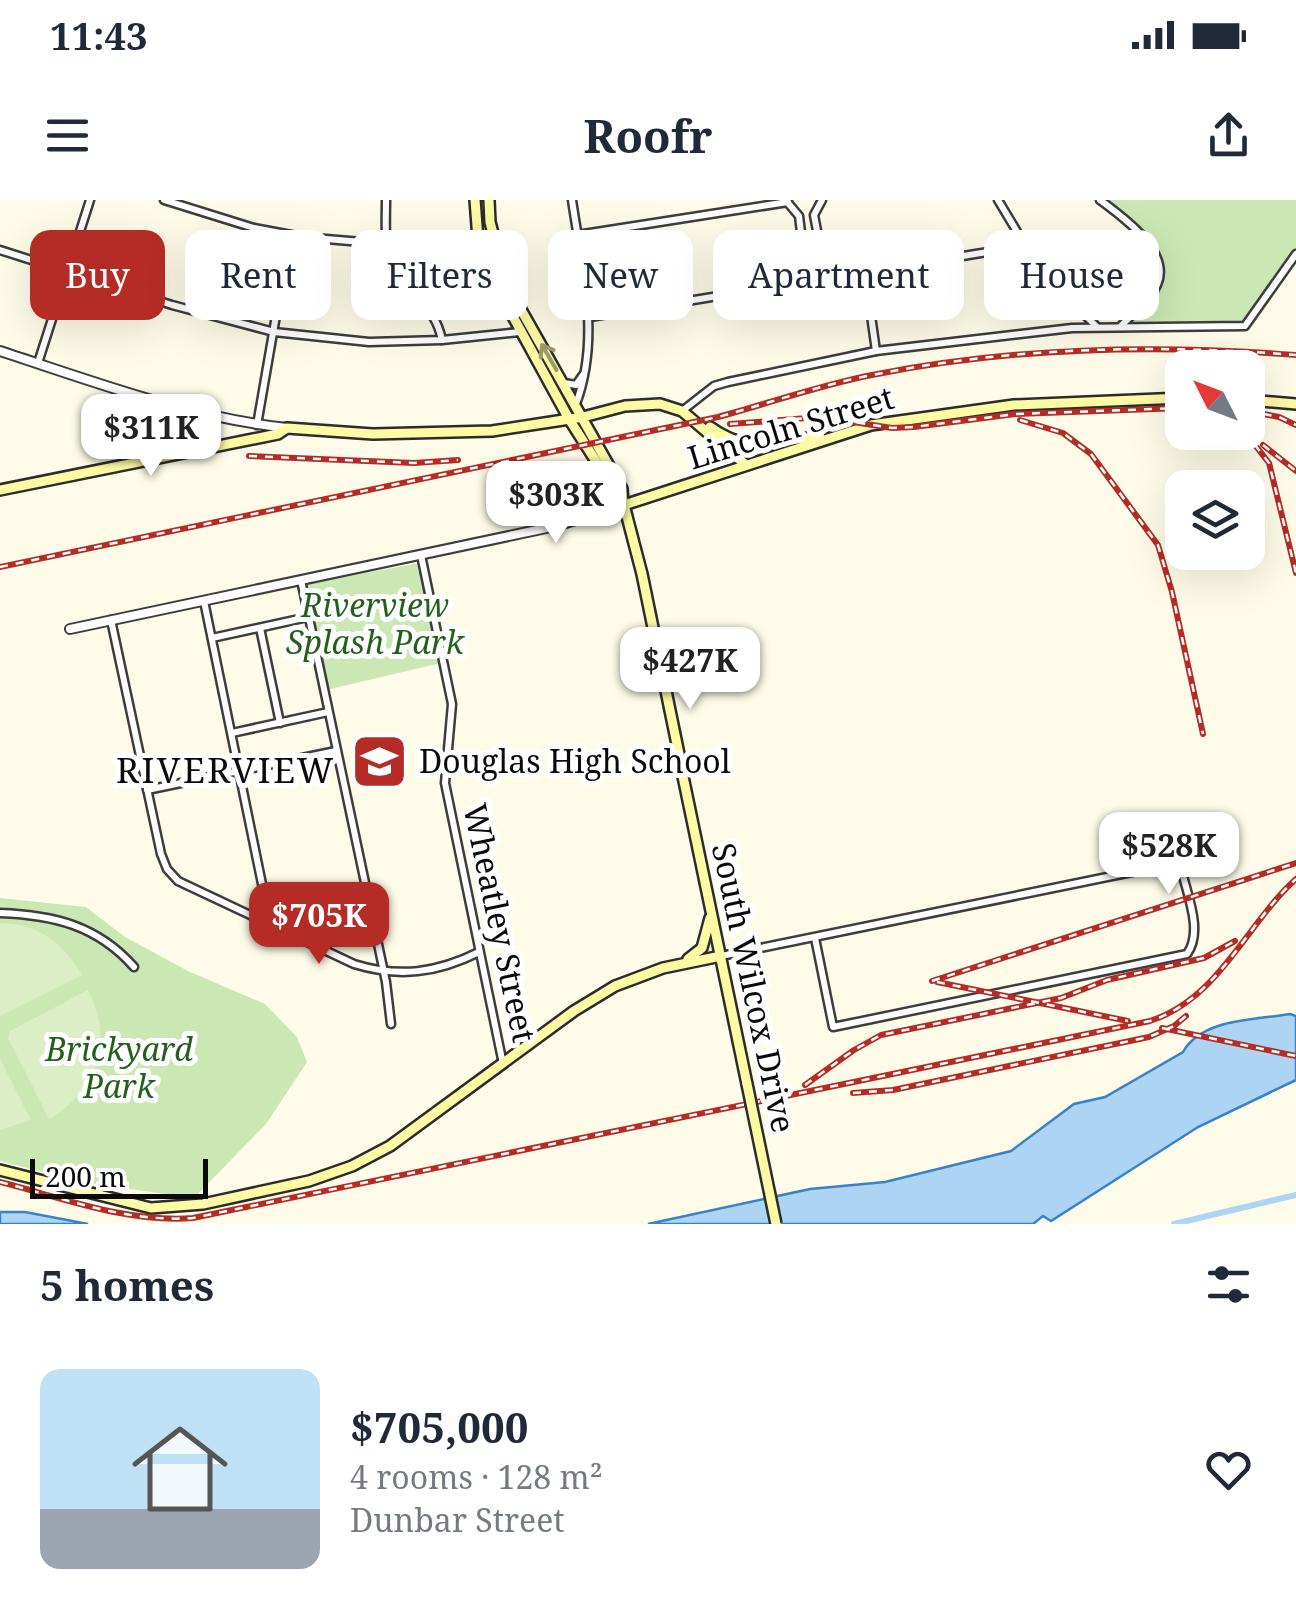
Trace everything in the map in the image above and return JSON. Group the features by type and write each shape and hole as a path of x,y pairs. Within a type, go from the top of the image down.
{"main road":[{"name":"South Wilcox Drive","path":"474,200 478,230"},
{"path":"489,200 493,230"},
{"name":"South Wilcox Drive","path":"513,320 624,505 642,574 776,1224"},
{"path":"527,320 622,488 624,505"},
{"path":"519,332 533,330"},
{"name":"Lincoln Street","path":"624,505 830,436 924,416 1014,405 1165,399"},
{"path":"1265,401 1296,404"},
{"path":"0,490 278,434 287,428 373,434 492,432 641,403 660,404 682,412 740,443 775,444 830,436"},
{"path":"682,412 746,465"},
{"path":"680,964 702,948 711,910"},
{"path":"0,1170 151,1208 244,1197 334,1173 380,1152 616,986 680,964 721,956"}],"street":[{"path":"81,230 90,200"},
{"path":"164,200 264,230"},
{"path":"386,200 386,230"},
{"path":"572,200 576,230"},
{"path":"817,230 814,215 822,200"},
{"path":"998,200 1017,230"},
{"path":"1100,200 1153,249 1160,264 1157,285 1120,327"},
{"path":"608,230 788,201 799,216 801,230"},
{"path":"799,216 814,215"},
{"path":"0,250 30,260"},
{"path":"682,412 714,386 876,351 1072,328 1246,326 1296,254"},
{"path":"165,304 274,332 369,342 519,332"},
{"path":"38,363 52,320"},
{"path":"258,425 276,320"},
{"path":"438,320 442,340"},
{"path":"576,404 590,346 590,320"},
{"path":"872,320 876,351"},
{"path":"1090,320 1098,328"},
{"path":"0,351 180,409 287,428"},
{"path":"564,383 576,385 584,374"},
{"name":"Lincoln Street","path":"70,629 422,556 556,526 624,505"},
{"name":"Wheatley Street","path":"422,556 452,704 445,783 503,1064"},
{"path":"301,580 391,1024"},
{"path":"204,601 270,924"},
{"path":"212,638 308,618"},
{"path":"112,620 163,862 173,876 186,886 354,964 382,972 431,970 479,952"},
{"path":"260,628 280,723"},
{"path":"231,733 328,712"},
{"path":"147,790 336,750"},
{"path":"721,956 1166,864 1182,872 1194,935 1192,951 1187,954 834,1027 816,938"},
{"path":"0,913 73,922 94,932 134,966"}],"green space":[{"path":"1098,200 1296,200 1296,251 1247,324 1124,323 1159,320 1159,230 1131,227"},
{"name":"Riverview Splash Park","path":"420,563 441,663 326,690 305,584"},
{"name":"Brickyard Park","path":"0,898 86,907 125,937 188,971 265,1004 297,1037 307,1062 266,1124 194,1198 81,1182 0,1161"},
{"path":"0,923 26,927 48,937 82,975 0,1016"},
{"path":"88,990 100,1028 96,1063 79,1094 49,1119 8,1038 10,1031"},
{"path":"0,1059 31,1120 0,1130"}],"water":[{"path":"1296,1016 1296,1080 1198,1127 1051,1221 1043,1216 1033,1224 648,1224 810,1189 885,1182 1011,1151 1074,1104 1105,1097 1183,1052 1203,1033 1231,1022"},
{"path":"0,1212 25,1212 88,1224 0,1224"}],"waterway":[{"path":"1174,1224 1296,1195"}],"railway":[{"path":"0,567 718,417 833,384 925,366 1083,350 1296,355"},
{"path":"730,424 821,417 892,428 1015,414 1165,409"},
{"path":"1265,414 1296,425"},
{"path":"1020,420 1063,433 1091,454 1158,545 1203,734"},
{"path":"1265,447 1296,471"},
{"path":"1259,450 1269,463 1296,573"},
{"path":"249,456 414,463 458,460"},
{"path":"932,981 1296,863"},
{"path":"0,1182 120,1213 193,1218 1150,1021 1195,996 1296,879"},
{"path":"805,1085 881,1035 1061,998 1107,980 1204,958 1235,941"},
{"path":"937,982 1128,1021"},
{"path":"853,1093 893,1090 1149,1037 1186,1016"},
{"path":"1162,1028 1296,1056"}],"place":[{"name":"Douglas High School","path":"380,762"}],"district":[{"name":"RIVERVIEW","path":"226,771"}]}
